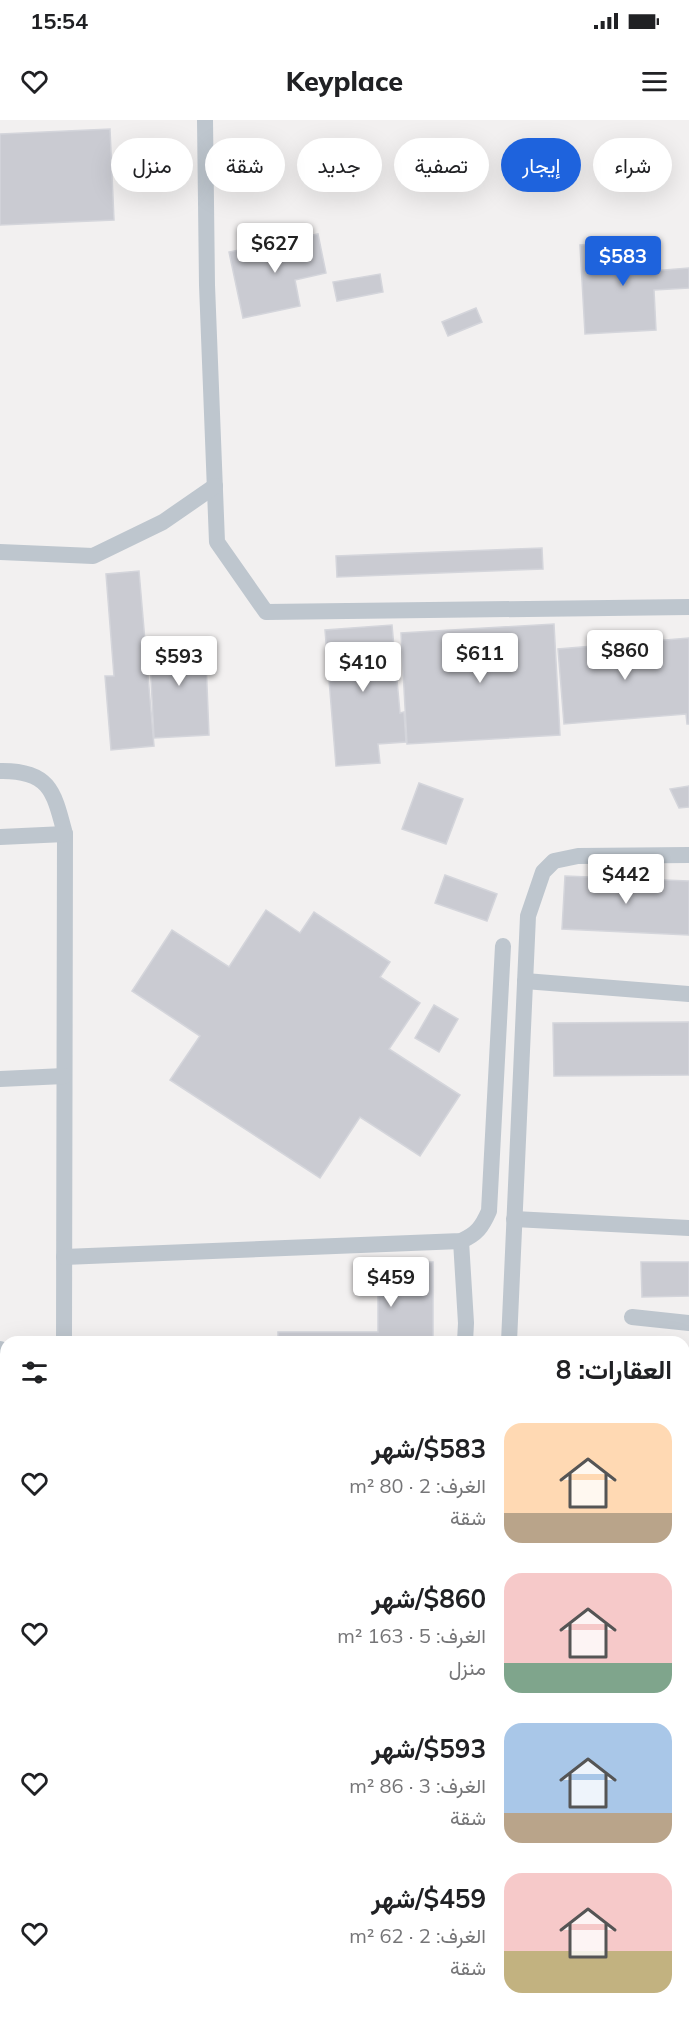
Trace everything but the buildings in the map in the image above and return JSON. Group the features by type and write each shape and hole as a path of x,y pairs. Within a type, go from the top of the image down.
{"lane":[{"path":"205,120 207,285 217,542 266,612 689,607"},
{"path":"0,552 93,556 163,522 215,486"},
{"path":"0,771 19,771 45,782 57,802 65,834 64,1336"},
{"path":"0,837 65,834"},
{"path":"509,1336 528,916 543,872 554,861 578,856 689,855"},
{"path":"64,1257 461,1241 474,1235 483,1225 489,1211 503,946"},
{"path":"525,981 689,994"},
{"path":"0,1079 64,1076"},
{"path":"514,1219 689,1228"},
{"path":"461,1241 465,1336"},
{"path":"632,1317 689,1323"}]}
